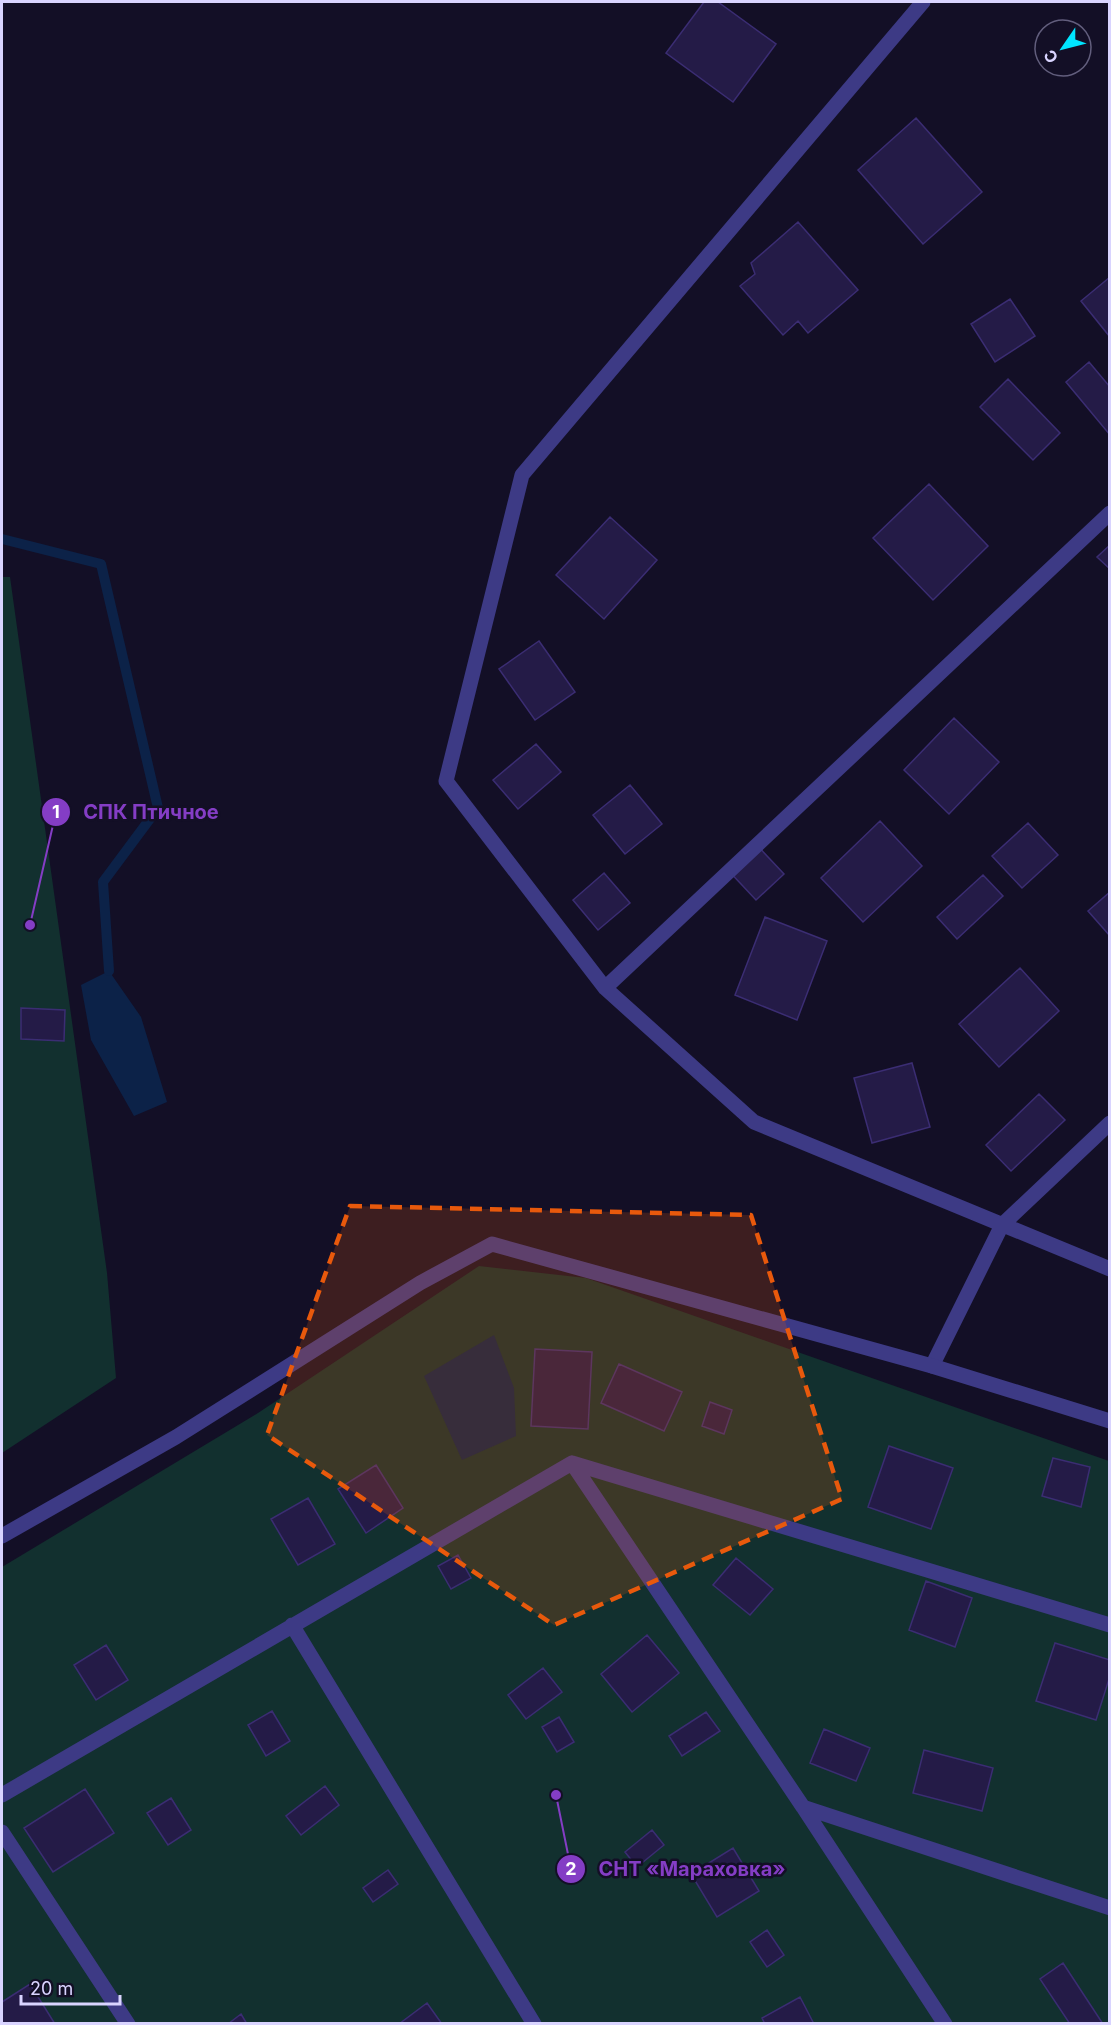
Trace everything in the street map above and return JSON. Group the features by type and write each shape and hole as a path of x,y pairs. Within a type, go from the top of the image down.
{"street":[{"path":"923,2 522,475 446,781 605,988 754,1122 1110,1269"},
{"path":"605,988 1110,513"},
{"path":"932,1366 1002,1225 1110,1123"},
{"path":"2,1536 176,1437 420,1283 492,1244 932,1366 1110,1421"},
{"path":"2,1795 572,1463 1110,1625"},
{"path":"572,1463 803,1807 945,2024"},
{"path":"292,1625 534,2024"},
{"path":"803,1807 1110,1908"},
{"path":"2,1832 128,2024"}],"highlighted area":[{"path":"350,1206 751,1215 842,1499 554,1625 267,1435"}],"green space":[{"path":"2,577 10,577 107,1273 116,1378 2,1453"},
{"path":"479,1266 586,1278 1109,1461 1109,2023 2,2023 2,1567 258,1413"}],"water":[{"path":"109,971 141,1017 167,1102 134,1116 91,1040 81,985"},
{"path":"494,1335 514,1388 516,1436 462,1460 424,1376"}],"building":[{"path":"704,2 718,2 776,44 733,102 666,53"},
{"path":"916,118 982,192 923,244 858,170"},
{"path":"798,222 858,290 808,333 798,321 783,335 740,286 755,274 751,263"},
{"path":"1110,277 1110,337 1081,301"},
{"path":"1010,299 1035,336 995,362 971,324"},
{"path":"1089,362 1110,387 1110,435 1066,382"},
{"path":"1008,379 1060,433 1033,460 980,407"},
{"path":"929,484 988,546 933,600 873,538"},
{"path":"610,517 657,560 604,619 556,575"},
{"path":"1110,545 1110,569 1097,557"},
{"path":"539,641 575,692 535,720 499,669"},
{"path":"954,718 999,762 949,814 904,770"},
{"path":"536,744 561,772 518,809 493,780"},
{"path":"630,785 662,824 625,854 593,815"},
{"path":"880,821 922,866 863,922 821,878"},
{"path":"1028,823 1058,855 1022,888 992,856"},
{"path":"754,842 784,874 756,900 726,868"},
{"path":"604,873 630,903 598,930 573,900"},
{"path":"983,875 1003,896 957,939 937,917"},
{"path":"1110,892 1110,936 1088,911"},
{"path":"765,917 827,941 797,1020 735,995"},
{"path":"1020,968 1059,1011 999,1067 959,1024"},
{"path":"21,1008 65,1010 64,1041 21,1039"},
{"path":"912,1063 930,1127 872,1143 854,1078"},
{"path":"1039,1094 1065,1120 1011,1171 986,1145"},
{"path":"535,1349 592,1352 588,1429 531,1426"},
{"path":"619,1364 682,1392 664,1431 601,1403"},
{"path":"710,1402 732,1410 724,1434 702,1426"},
{"path":"889,1446 953,1468 931,1529 868,1507"},
{"path":"1053,1458 1090,1467 1081,1507 1042,1496"},
{"path":"376,1465 403,1508 366,1533 338,1489"},
{"path":"308,1498 335,1544 298,1565 271,1519"},
{"path":"458,1555 471,1578 451,1589 438,1566"},
{"path":"736,1558 773,1589 750,1615 713,1585"},
{"path":"926,1581 972,1598 955,1647 909,1630"},
{"path":"647,1635 679,1673 632,1712 601,1674"},
{"path":"1055,1643 1110,1660 1110,1676 1096,1720 1036,1701"},
{"path":"106,1645 128,1680 96,1700 74,1665"},
{"path":"543,1668 562,1692 526,1719 508,1695"},
{"path":"272,1711 290,1741 266,1756 248,1725"},
{"path":"706,1712 720,1731 682,1756 669,1736"},
{"path":"559,1717 574,1742 557,1752 542,1727"},
{"path":"824,1729 870,1748 856,1781 810,1763"},
{"path":"924,1750 993,1768 982,1811 913,1793"},
{"path":"325,1786 339,1805 301,1835 286,1816"},
{"path":"85,1789 114,1833 53,1872 24,1828"},
{"path":"171,1798 191,1830 168,1845 147,1813"},
{"path":"652,1830 664,1845 637,1867 625,1852"},
{"path":"733,1848 759,1891 717,1917 691,1874"},
{"path":"388,1870 398,1884 373,1902 363,1888"},
{"path":"767,1930 784,1955 767,1967 750,1942"},
{"path":"1063,1963 1103,2024 1070,2024 1040,1979"},
{"path":"30,1984 55,2024 2,2024 2,2002"},
{"path":"800,1997 814,2024 765,2024 762,2018"},
{"path":"427,2003 442,2024 399,2024"},
{"path":"241,2014 247,2024 228,2024"}],"waterway":[{"path":"2,539 101,564 158,808 103,882 109,971"}],"place":[{"name":"СПК Птичное","path":"30,925"},
{"name":"СНТ «Мараховка»","path":"556,1795"}]}
